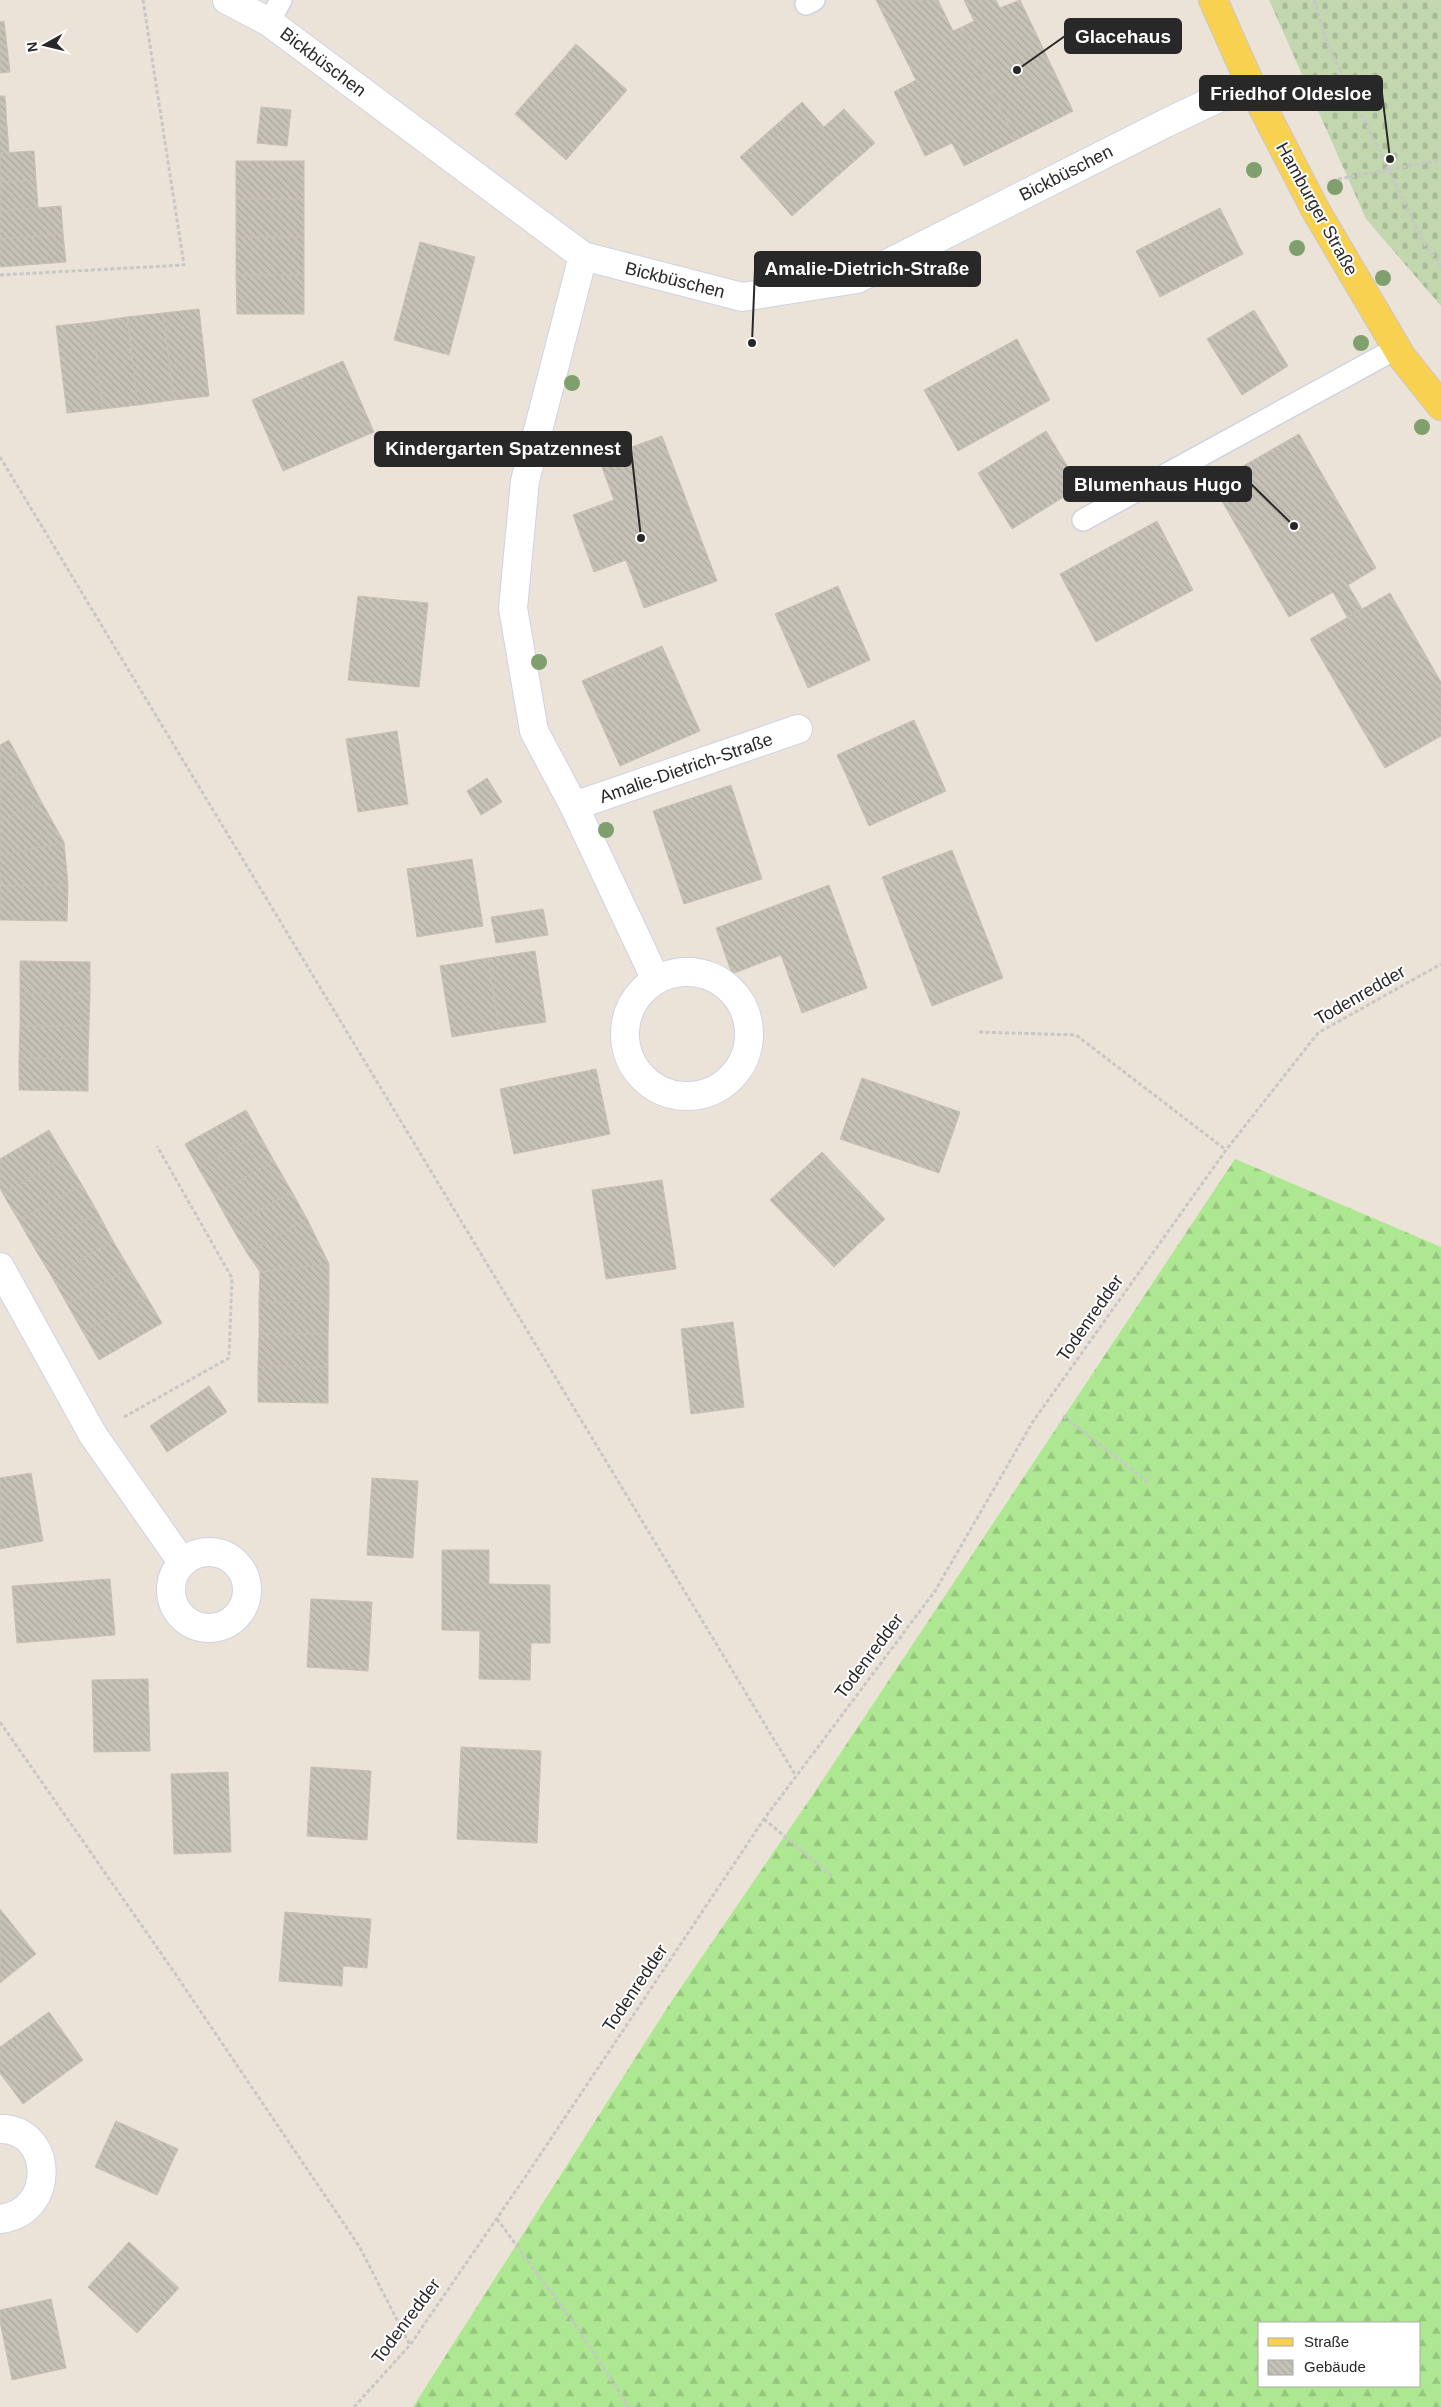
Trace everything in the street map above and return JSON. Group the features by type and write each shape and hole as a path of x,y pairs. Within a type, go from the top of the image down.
{"main road":[{"name":"Hamburger Straße","path":"1213,0 1250,83 1316,211 1402,357 1441,406"}],"street":[{"name":"Bickbüschen","path":"227,0 275,11 582,256 742,297 857,279 1157,127 1250,83"},
{"name":"Amalie-Dietrich-Straße","path":"582,256 526,481 513,608 534,731 574,806 656,980"},
{"name":"Amalie-Dietrich-Straße","path":"574,806 798,729"},
{"path":"693,972 713,978 729,988 742,1004 748,1023 748,1044 742,1064 729,1081 712,1092 691,1097 670,1095 651,1086 641,1076 627,1053 625,1032 629,1012 640,994 656,980 674,973 693,972"},
{"path":"0,1266 94,1435 182,1562"},
{"path":"0,2129 18,2133 31,2143 39,2156 43,2171 41,2187 34,2201 23,2212 10,2218 0,2219"}],"lane":[{"path":"1083,520 1398,348"}],"path":[{"path":"0,275 184,265 143,0"},
{"path":"1314,0 1328,45 1424,243 1441,266"},
{"path":"1303,186 1441,160"},
{"path":"0,457 796,1776"},
{"name":"Todenredder","path":"354,2407 410,2345 764,1819 935,1592 1032,1423 1226,1150 1318,1033 1441,964"},
{"path":"979,1032 1076,1035 1226,1150"},
{"path":"94,1435 229,1358 232,1278 157,1146"},
{"path":"1063,1416 1148,1482"},
{"path":"0,1722 179,1980 359,2246 410,2345"},
{"path":"764,1819 832,1876"},
{"path":"497,2218 576,2326 628,2407"}],"green space":[{"path":"1269,0 1441,0 1441,306 1366,219"},
{"path":"1235,1159 1441,1247 1441,2407 413,2407 669,2005 812,1796"}],"building":[{"path":"876,0 938,0 953,31 960,28 1016,140 964,166 952,143 925,156 894,92 916,80"},
{"path":"964,0 996,0 1000,8 1020,0 1073,111 1016,140 960,28 974,21"},
{"path":"4,21 10,72 0,73 0,22"},
{"path":"576,44 627,90 566,160 515,114"},
{"path":"0,96 5,96 7,126 0,126"},
{"path":"802,102 824,127 844,109 875,143 792,216 740,157"},
{"path":"261,107 291,110 287,146 257,143"},
{"path":"0,126 7,126 9,152 0,153"},
{"path":"34,151 36,180 0,182 0,153"},
{"path":"236,161 304,161 304,199 236,199"},
{"path":"36,180 38,208 0,211 0,182"},
{"path":"236,199 304,199 304,237 236,237"},
{"path":"61,206 63,234 0,239 0,211"},
{"path":"1220,208 1243,254 1160,297 1136,251"},
{"path":"63,234 66,262 0,267 0,239"},
{"path":"236,237 304,237 304,275 236,275"},
{"path":"420,242 475,257 449,355 394,340"},
{"path":"236,275 304,275 304,314 237,314"},
{"path":"199,309 209,396 174,400 163,313"},
{"path":"1254,310 1288,366 1242,395 1207,339"},
{"path":"163,313 174,400 138,405 127,317"},
{"path":"127,317 138,405 103,409 92,322"},
{"path":"92,322 103,409 67,413 56,326"},
{"path":"1017,339 1050,400 958,451 924,390"},
{"path":"343,361 374,432 283,471 252,400"},
{"path":"1046,431 1080,487 1012,529 978,473"},
{"path":"1299,434 1376,568 1348,585 1362,609 1347,617 1333,592 1289,617 1212,484"},
{"path":"662,436 717,581 644,608 626,560 594,572 573,515 614,500 599,459"},
{"path":"1157,521 1193,590 1096,642 1060,574"},
{"path":"838,586 870,660 808,688 775,614"},
{"path":"1390,593 1441,682 1441,736 1385,768 1310,639"},
{"path":"358,596 428,603 419,687 348,680"},
{"path":"662,646 700,731 620,766 582,681"},
{"path":"914,720 946,791 869,826 837,755"},
{"path":"397,731 408,804 358,812 346,739"},
{"path":"9,740 25,770 0,783 0,745"},
{"path":"25,770 41,801 0,822 0,783"},
{"path":"487,778 502,802 481,815 467,791"},
{"path":"731,785 762,879 684,904 653,811"},
{"path":"41,801 64,842 0,856 0,822"},
{"path":"64,842 68,885 0,886 0,856"},
{"path":"952,850 1003,978 932,1006 882,877"},
{"path":"472,859 483,926 417,937 407,869"},
{"path":"68,885 67,921 0,920 0,886"},
{"path":"829,885 867,988 802,1013 781,955 732,974 716,928"},
{"path":"543,909 548,935 496,943 491,917"},
{"path":"535,951 546,1022 499,1029 488,958"},
{"path":"488,958 499,1029 452,1037 440,966"},
{"path":"20,961 90,962 90,994 20,993"},
{"path":"20,993 90,994 89,1026 20,1026"},
{"path":"20,1026 89,1026 88,1059 19,1058"},
{"path":"19,1058 88,1059 88,1091 19,1090"},
{"path":"596,1069 610,1134 514,1154 500,1089"},
{"path":"862,1078 960,1112 939,1173 840,1139"},
{"path":"246,1110 259,1134 199,1169 185,1144"},
{"path":"49,1130 65,1157 3,1194 0,1188 0,1159"},
{"path":"259,1134 274,1161 214,1195 199,1169"},
{"path":"822,1152 885,1219 834,1267 770,1200"},
{"path":"65,1157 82,1185 19,1221 3,1194"},
{"path":"274,1161 292,1192 231,1226 214,1195"},
{"path":"662,1180 676,1269 606,1279 592,1190"},
{"path":"82,1185 98,1213 35,1249 19,1221"},
{"path":"292,1192 307,1219 247,1253 231,1226"},
{"path":"98,1213 113,1241 52,1277 35,1249"},
{"path":"307,1219 329,1264 260,1272 247,1253"},
{"path":"113,1241 129,1268 67,1304 52,1277"},
{"path":"329,1264 329,1303 259,1302 260,1272"},
{"path":"129,1268 146,1296 83,1332 67,1304"},
{"path":"146,1296 162,1323 99,1360 83,1332"},
{"path":"259,1302 329,1303 328,1334 259,1334"},
{"path":"733,1322 744,1407 691,1414 681,1329"},
{"path":"259,1334 328,1334 328,1367 258,1366"},
{"path":"258,1366 328,1367 328,1403 258,1402"},
{"path":"209,1386 227,1412 167,1452 150,1426"},
{"path":"31,1473 43,1541 0,1549 0,1478"},
{"path":"372,1478 418,1481 413,1558 367,1555"},
{"path":"442,1550 489,1550 489,1584 550,1585 550,1643 531,1643 530,1680 479,1679 480,1631 442,1630"},
{"path":"110,1579 115,1635 17,1643 12,1586"},
{"path":"311,1599 372,1602 368,1671 307,1667"},
{"path":"148,1679 150,1751 94,1752 92,1680"},
{"path":"461,1747 541,1751 537,1843 457,1839"},
{"path":"311,1767 371,1771 367,1840 307,1836"},
{"path":"228,1772 231,1852 174,1854 171,1774"},
{"path":"0,1909 36,1954 0,1983"},
{"path":"285,1912 371,1919 367,1968 343,1966 342,1986 279,1981"},
{"path":"49,2012 83,2060 23,2104 0,2073 0,2047"},
{"path":"116,2121 178,2149 157,2195 95,2167"},
{"path":"129,2242 179,2288 137,2333 88,2287"},
{"path":"51,2299 66,2368 12,2380 0,2322 0,2310"}],"place":[{"name":"Glacehaus","path":"1017,70"},
{"name":"Friedhof Oldesloe","path":"1390,159"},
{"name":"Amalie-Dietrich-Straße","path":"752,343"},
{"name":"Blumenhaus Hugo","path":"1294,526"},
{"name":"Kindergarten Spatzennest","path":"641,538"}]}
